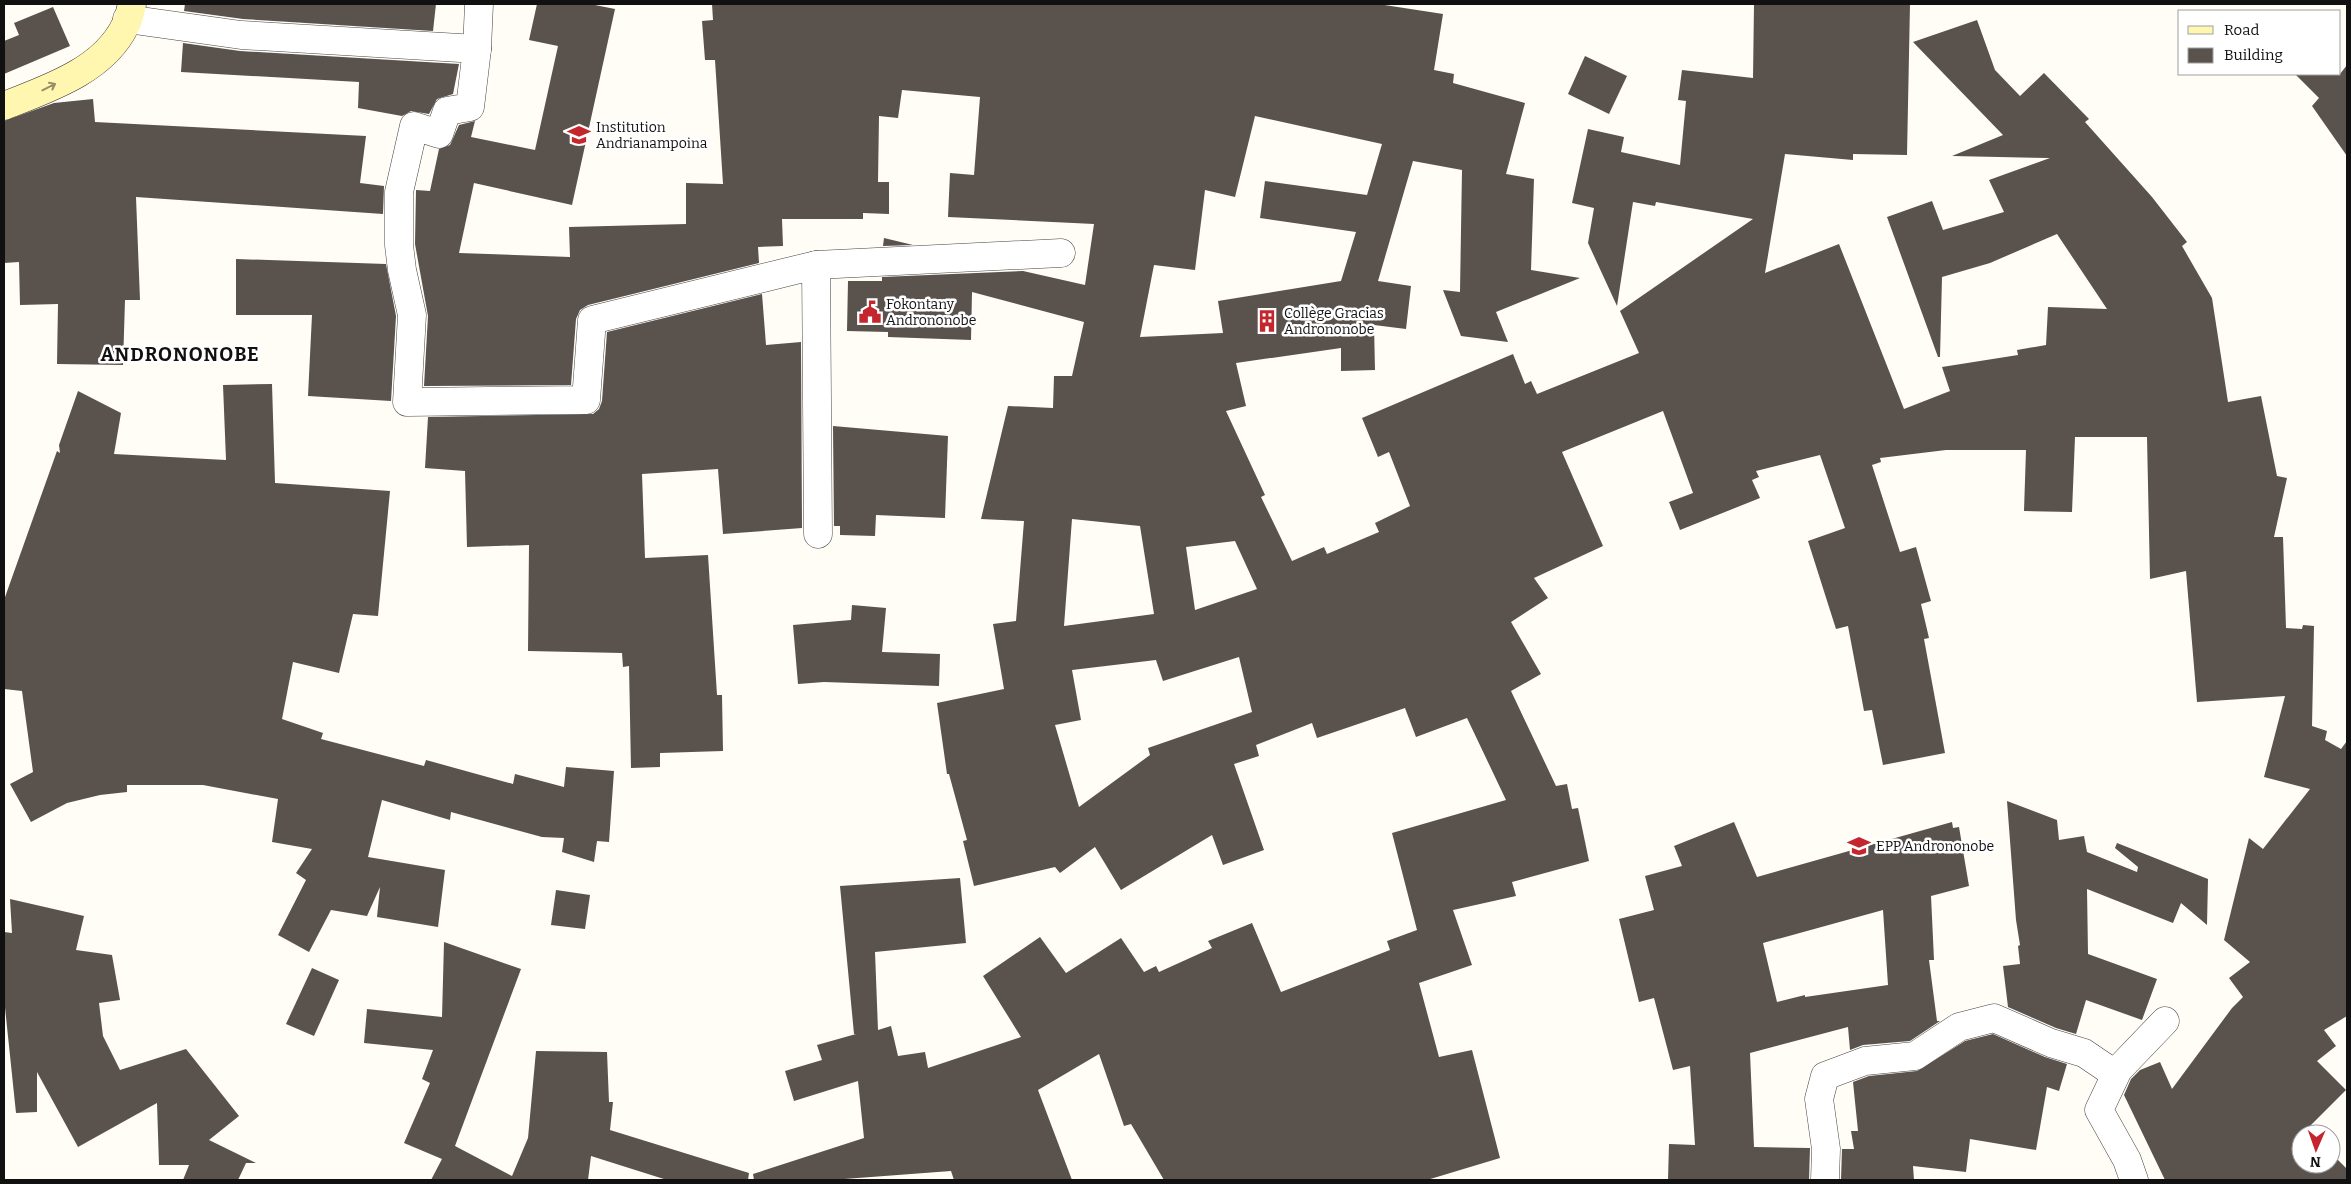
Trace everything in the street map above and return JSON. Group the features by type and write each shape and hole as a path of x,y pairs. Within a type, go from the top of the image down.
{"main road":[{"path":"4,106 46,90 106,54 126,25 129,12"}],"street":[{"path":"479,4 477,49 470,107 447,111 439,134 414,126 399,192 399,245 402,270 412,315 407,402 586,400 592,320 816,266 1061,253"},
{"path":"129,12 241,35 477,49"},
{"path":"816,266 818,534"},
{"path":"1825,1180 1826,1149 1819,1099 1825,1076 1865,1061 1915,1056 1959,1027 1994,1018 2051,1043 2084,1053 2115,1074"},
{"path":"2134,1180 2127,1160 2099,1110 2115,1074 2165,1021"}],"building":[{"path":"185,4 436,4 433,31 243,19 184,11"},
{"path":"537,4 590,4 615,9 572,205 474,183 459,253 570,257 569,227 686,224 686,183 723,184 715,60 705,60 702,21 713,20 712,4 1378,4 1443,14 1434,70 1454,74 1453,83 1525,103 1506,174 1534,179 1531,270 1580,278 1496,312 1508,342 1461,336 1443,290 1460,292 1462,170 1413,161 1378,281 1411,286 1406,329 1374,325 1375,370 1341,371 1341,348 1236,363 1246,406 1226,411 1265,495 1261,497 1292,561 1324,547 1327,554 1379,532 1375,523 1410,506 1389,452 1378,457 1362,418 1513,354 1525,384 1531,381 1537,394 1639,353 1620,311 1753,219 1656,202 1655,206 1633,202 1617,306 1588,243 1594,208 1572,203 1588,129 1624,137 1621,152 1680,165 1686,101 1678,100 1682,70 1753,78 1754,4 1910,4 1907,155 1853,154 1853,160 1785,154 1765,273 1839,244 1904,409 1950,391 1942,367 2018,355 2017,350 2046,345 2048,307 2107,309 2057,234 1990,263 1942,277 1940,357 1938,357 1887,217 1932,201 1943,230 2004,212 1989,180 2050,158 1952,156 2003,135 1913,42 1977,20 1995,70 2020,96 2044,73 2089,119 2085,122 2152,197 2187,242 2182,246 2212,298 2228,402 2261,396 2277,476 2287,478 2274,537 2283,537 2286,628 2302,629 2303,625 2314,626 2312,726 2327,731 2325,740 2341,749 2347,741 2347,1016 2324,1030 2336,1046 2317,1061 2346,1090 2312,1124 2291,1124 2291,1174 2341,1174 2341,1163 2347,1169 2347,1180 2165,1180 2124,1095 2131,1079 2140,1070 2160,1062 2172,1089 2232,1008 2243,997 2229,978 2250,962 2224,940 2249,838 2263,849 2310,789 2264,777 2285,696 2197,702 2186,571 2150,579 2147,437 2075,437 2072,512 2024,511 2026,450 1946,450 1880,458 1881,462 1872,465 1900,552 1916,547 1931,601 1921,604 1929,638 1924,639 1945,753 1883,765 1872,710 1864,711 1848,626 1836,629 1808,541 1845,528 1820,455 1756,471 1759,477 1752,480 1760,498 1680,530 1669,502 1693,493 1663,411 1562,452 1603,546 1534,578 1548,598 1511,622 1541,674 1511,691 1556,786 1567,784 1572,809 1578,808 1589,861 1512,882 1516,896 1453,910 1472,965 1419,983 1439,1057 1472,1050 1500,1158 1427,1180 1164,1180 1131,1124 1124,1126 1099,1054 1038,1090 1072,1180 954,1180 951,1171 831,1180 754,1180 753,1174 864,1138 858,1081 794,1101 785,1071 822,1060 817,1045 856,1034 854,1034 840,886 960,878 966,943 875,952 878,1030 891,1026 898,1056 925,1052 928,1068 1021,1037 983,976 1040,937 1066,973 1121,938 1144,972 1156,966 1159,972 1212,948 1208,941 1252,923 1281,992 1390,950 1387,941 1417,930 1392,833 1506,800 1467,718 1416,737 1405,708 1317,738 1312,723 1256,745 1259,756 1234,764 1264,850 1223,865 1212,835 1121,890 1095,847 1060,873 1055,867 974,886 963,841 967,840 949,774 947,774 937,703 1004,689 993,624 1016,621 1024,521 981,519 1008,406 1053,408 1054,376 1072,376 1084,322 972,292 971,340 888,337 888,332 847,331 848,281 882,281 882,277 1023,271 1085,285 1094,224 948,217 950,173 974,175 980,97 902,90 898,118 879,116 878,182 889,182 889,214 863,213 863,219 782,219 783,246 758,247 759,263 588,305 580,310 576,319 571,385 424,386 428,316 415,244 416,190 430,191 439,149 450,145 459,125 475,121 471,137 535,150 558,46 529,40","holes":["1255,116 1382,144 1367,195 1265,181 1260,218 1356,232 1341,281 1218,301 1223,333 1140,337 1154,265 1195,270 1205,190 1235,197","1072,519 1140,526 1154,614 1064,626","1235,541 1257,589 1195,610 1186,547","1239,657 1252,712 1148,748 1150,755 1079,807 1055,725 1081,720 1072,670 1156,660 1163,681"]},
{"path":"53,7 70,46 4,74 4,41 19,35 14,23"},
{"path":"183,43 240,51 459,64 453,94 437,99 429,114 411,111 402,116 358,108 359,82 181,72"},
{"path":"1585,56 1627,76 1609,114 1568,94"},
{"path":"2347,65 2347,156 2312,106 2319,98 2296,75 2341,75"},
{"path":"93,99 95,122 366,136 360,183 384,186 383,214 136,197 140,300 125,300 123,365 57,364 58,304 20,305 19,262 4,263 4,121 54,103"},
{"path":"884,238 913,245 883,246"},
{"path":"236,259 386,264 396,316 391,401 308,396 312,315 236,315"},
{"path":"762,294 766,345 801,342 802,528 723,534 718,469 642,474 645,558 708,555 717,695 722,695 723,751 660,753 660,767 631,768 629,666 623,667 622,653 528,651 529,545 467,547 465,471 425,468 428,417 593,414 599,409 602,401 607,332"},
{"path":"272,384 275,483 390,491 378,616 353,614 339,673 293,662 282,719 323,733 321,739 424,766 426,760 513,784 515,774 564,787 566,767 614,771 609,842 597,841 594,862 562,852 564,838 542,837 451,812 450,820 382,800 368,857 445,870 438,927 377,917 380,887 367,916 331,910 309,952 278,935 306,880 296,873 312,849 272,842 278,799 203,785 127,785 127,792 100,795 67,803 31,822 10,784 33,772 22,691 4,689 4,600 57,451 60,453 59,445 78,391 121,413 114,454 226,460 223,385"},
{"path":"833,426 948,436 945,518 876,515 875,536 840,535 840,526 834,526"},
{"path":"852,605 886,608 882,652 940,654 939,686 824,682 798,684 793,625 851,620"},
{"path":"2007,801 2057,820 2059,840 2084,836 2087,852 2137,872 2138,867 2115,848 2117,843 2208,879 2207,925 2181,903 2173,923 2087,889 2088,954 2157,979 2142,1020 2086,1000 2076,1034 2056,1028 2008,1007 2003,966 2020,964 2018,946 2020,945 2016,920"},
{"path":"1734,822 1757,877 1952,822 1953,828 1959,827 1969,886 1931,896 1934,960 1929,960 1937,1021 1940,1021 1910,1041 1863,1045 1850,1050 1848,1027 1750,1053 1754,1147 1810,1148 1809,1180 1668,1180 1669,1144 1695,1145 1690,1066 1673,1070 1654,998 1639,1002 1619,919 1654,910 1645,876 1682,866 1674,846","holes":["1883,910 1888,985 1805,997 1805,995 1777,1002 1763,943"]},
{"path":"556,890 590,895 585,929 551,925"},
{"path":"10,899 84,916 76,950 112,955 120,1000 99,1003 103,1036 120,1070 186,1049 239,1116 209,1140 256,1163 246,1163 238,1180 183,1180 189,1165 159,1165 157,1103 78,1147 37,1072 37,1112 16,1113 4,998 4,932 12,933"},
{"path":"444,942 521,969 455,1146 512,1176 528,1138 536,1051 607,1052 609,1102 613,1102 610,1130 749,1173 748,1180 667,1180 591,1156 588,1180 431,1180 442,1159 404,1143 430,1083 422,1079 433,1050 364,1043 367,1009 442,1017"},
{"path":"312,968 339,980 314,1036 286,1024"},
{"path":"1993,1034 2045,1057 2067,1064 2059,1091 2047,1087 2036,1150 1970,1139 1966,1172 1913,1166 1914,1180 1841,1180 1842,1149 1854,1149 1851,1131 1858,1131 1853,1082 1869,1076 1917,1071 1965,1041"}],"place":[{"name":"Institution Andrianampoina","path":"579,135"},
{"name":"Fokontany Andrononobe","path":"870,312"},
{"name":"Collège Gracias Andrononobe","path":"1267,321"},
{"name":"EPP Andrononobe","path":"1859,846"}],"district":[{"name":"ANDRONONOBE","path":"180,354"}]}
